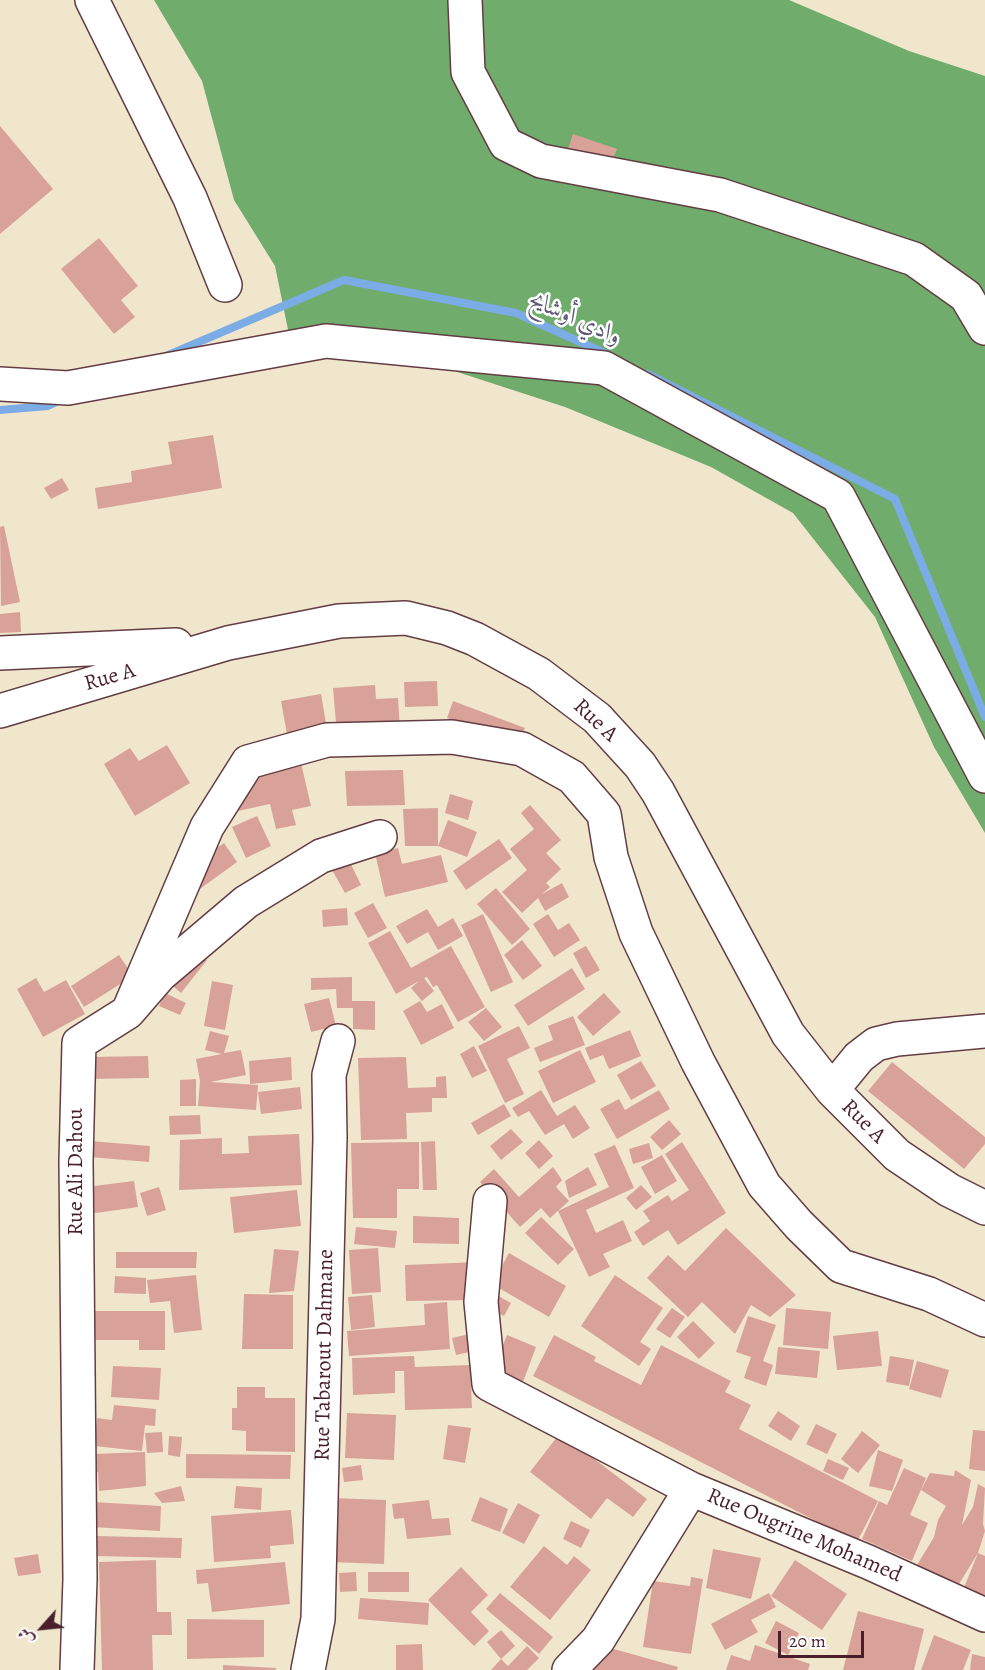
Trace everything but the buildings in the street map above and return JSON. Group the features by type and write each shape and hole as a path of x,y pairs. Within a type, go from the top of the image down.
{"street":[{"path":"92,0 190,198 225,285"},
{"path":"465,0 468,72 507,144 541,161 720,195 914,259 966,296 985,328"},
{"path":"0,384 68,388 326,341 604,368 838,496 985,776"},
{"name":"Rue A","path":"0,711 228,643 339,621 406,618 447,628 475,639 539,674 597,718 640,765 658,792 788,1034 832,1090 897,1155 949,1190 985,1208"},
{"path":"0,653 228,643"},
{"path":"128,1012 207,827 248,762 327,740 452,737 522,749 572,777 604,814 611,857 636,933 667,1001 764,1185 799,1226 841,1266 929,1294 985,1320"},
{"name":"Rue Ali Dahou","path":"77,1670 80,1579 76,1161 79,1043 128,1012 160,975 246,902 321,856 380,837"},
{"path":"832,1090 844,1073 876,1044 897,1039 985,1030"},
{"name":"Rue Tabarout Dahmane","path":"308,1670 318,1619 330,1138 329,1075 338,1041"},
{"path":"490,1201 481,1302 489,1384 692,1489"},
{"name":"Rue Ougrine Mohamed","path":"569,1670 598,1641 692,1489 868,1562 985,1615"}],"green space":[{"path":"154,0 789,0 909,51 985,76 985,833 934,747 875,617 793,513 711,467 565,407 399,353 292,349 275,266 234,200 202,81"}],"waterway":[{"name":"وادي أوشايح","path":"166,356 344,280 516,313 609,355"},
{"name":"وادي أوشايح","path":"648,374 895,499 985,717"},
{"name":"وادي أوشايح","path":"0,410 48,406 63,399"}]}
